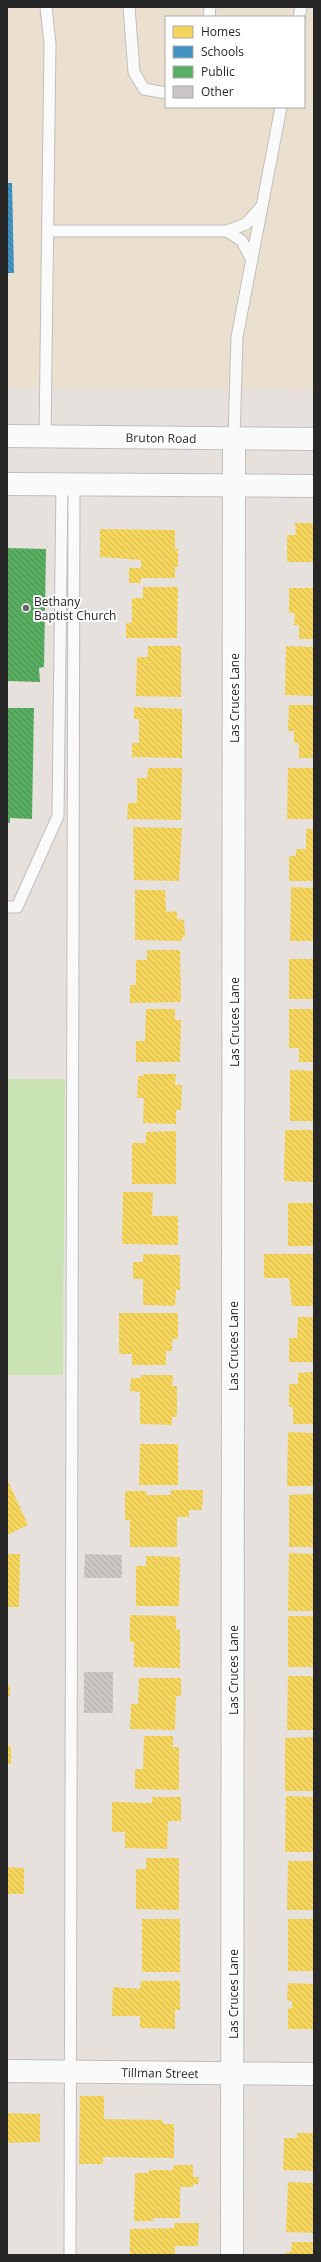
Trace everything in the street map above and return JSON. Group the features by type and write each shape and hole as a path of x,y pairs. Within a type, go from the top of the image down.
{"street":[{"name":"Bruton Road","path":"7,436 314,439"},
{"name":"Las Cruces Lane","path":"232,2255 234,438"},
{"path":"7,484 314,486"},
{"name":"Tillman Street","path":"7,2071 314,2074"}],"lane":[{"path":"45,437 50,44 46,7"},
{"path":"129,7 134,72 144,89 165,93"},
{"path":"234,438 237,337 281,108"},
{"path":"48,231 227,231 246,224 261,207"},
{"path":"227,231 242,241 252,260"},
{"path":"7,907 17,907 58,816 68,484"},
{"path":"68,484 71,2072 70,2255"}],"shaded area":[{"path":"7,7 314,7 314,391 7,388"}],"green space":[{"path":"7,1079 65,1079 63,1375 7,1375"}],"building: Homes":[{"path":"295,523 314,523 314,562 287,562 287,535 296,535"},
{"path":"100,529 175,530 175,549 178,549 178,567 175,567 175,578 141,578 141,583 129,583 129,568 141,568 141,560 100,557"},
{"path":"143,587 178,587 177,638 126,638 126,623 132,623 132,598 143,598"},
{"path":"289,588 314,588 314,639 299,639 299,625 294,625 295,613 289,613"},
{"path":"148,646 181,646 181,697 136,696 137,657 148,657"},
{"path":"286,646 314,647 314,696 285,695"},
{"path":"289,705 314,705 314,758 299,758 299,743 294,743 294,731 288,731"},
{"path":"134,707 182,709 182,758 132,757 132,743 139,743 139,719 134,719"},
{"path":"148,768 182,768 181,820 127,819 128,803 137,803 137,778 147,778"},
{"path":"288,768 314,768 314,819 287,819"},
{"path":"133,827 182,828 179,881 134,880"},
{"path":"306,829 314,829 314,881 289,881 289,856 296,856 296,849 306,849"},
{"path":"291,887 314,888 314,941 290,941"},
{"path":"135,890 165,890 166,912 177,911 177,919 184,920 185,937 182,937 182,941 135,940"},
{"path":"147,950 180,950 181,1002 130,1003 130,985 136,985 136,960 147,960"},
{"path":"289,959 314,959 314,999 289,999"},
{"path":"146,1009 175,1009 175,1020 181,1020 180,1062 136,1062 136,1041 145,1041"},
{"path":"289,1009 314,1009 314,1062 299,1062 299,1048 289,1048"},
{"path":"290,1070 314,1071 314,1121 290,1121"},
{"path":"143,1074 176,1074 175,1085 182,1085 181,1110 176,1110 176,1124 143,1123 144,1098 137,1098 138,1076 143,1076"},
{"path":"285,1130 314,1130 314,1182 284,1181"},
{"path":"176,1131 176,1184 132,1184 132,1143 146,1143 146,1132"},
{"path":"123,1192 153,1192 152,1216 178,1216 178,1245 122,1244"},
{"path":"288,1203 314,1203 314,1246 288,1246"},
{"path":"143,1254 180,1255 180,1290 176,1290 175,1306 143,1305 143,1279 133,1279 133,1262 143,1262"},
{"path":"264,1254 314,1254 314,1306 292,1306 289,1278 264,1278"},
{"path":"119,1313 178,1313 178,1339 172,1339 172,1351 166,1351 166,1365 132,1365 132,1354 119,1354"},
{"path":"298,1317 314,1317 314,1362 289,1362 289,1338 297,1338"},
{"path":"314,1372 314,1424 293,1424 293,1407 289,1407 289,1384 298,1384 298,1373"},
{"path":"141,1375 173,1375 172,1386 177,1386 177,1417 172,1417 172,1425 140,1424 140,1392 130,1391 131,1378 141,1378"},
{"path":"288,1432 314,1433 314,1486 287,1486"},
{"path":"140,1444 178,1444 178,1485 139,1485"},
{"path":"7,1479 28,1525 7,1535"},
{"path":"171,1490 203,1490 202,1510 189,1510 189,1517 177,1517 177,1547 130,1547 130,1520 125,1520 125,1491 146,1491 146,1495 171,1495"},
{"path":"314,1494 314,1547 289,1547 289,1495"},
{"path":"289,1553 314,1554 314,1611 288,1611"},
{"path":"7,1554 20,1554 19,1607 7,1607"},
{"path":"146,1556 180,1557 179,1606 136,1606 136,1566 146,1566"},
{"path":"130,1615 176,1616 176,1629 180,1630 180,1668 134,1667 134,1642 130,1642"},
{"path":"288,1616 314,1616 314,1667 288,1667"},
{"path":"288,1676 314,1676 314,1730 287,1730"},
{"path":"139,1678 181,1678 181,1696 176,1696 175,1730 130,1729 131,1704 138,1704"},
{"path":"7,1685 10,1685 10,1696 7,1696"},
{"path":"144,1736 173,1736 173,1747 179,1747 179,1790 135,1789 135,1769 143,1769"},
{"path":"314,1737 314,1791 285,1791 285,1738"},
{"path":"7,1746 11,1746 11,1764 7,1764"},
{"path":"286,1796 314,1797 314,1852 285,1852"},
{"path":"152,1797 181,1797 181,1821 168,1821 167,1849 125,1848 125,1832 112,1832 112,1802 152,1803"},
{"path":"146,1858 179,1858 179,1910 136,1909 136,1869 146,1869"},
{"path":"288,1861 314,1861 314,1910 287,1910"},
{"path":"7,1867 24,1868 24,1894 7,1894"},
{"path":"142,1919 180,1919 180,1972 142,1972"},
{"path":"288,1919 314,1919 314,1971 288,1971"},
{"path":"141,1981 180,1981 180,2010 175,2010 175,2029 140,2028 140,2016 112,2016 113,1987 140,1989"},
{"path":"288,1983 314,1984 314,2029 288,2029 288,2008 292,2008 292,2001 287,2001"},
{"path":"80,2096 104,2096 104,2119 163,2120 163,2124 174,2124 174,2158 103,2157 103,2164 79,2164"},
{"path":"7,2113 40,2114 40,2142 7,2143"},
{"path":"297,2133 314,2133 314,2171 283,2170 284,2138 297,2138"},
{"path":"174,2165 193,2165 193,2177 199,2177 198,2184 193,2184 193,2187 180,2187 180,2218 153,2218 153,2221 134,2221 135,2173 149,2173 149,2170 173,2170"},
{"path":"288,2182 314,2183 314,2233 286,2232"},
{"path":"174,2223 199,2223 198,2246 175,2246 175,2255 130,2254 130,2229 174,2228"},
{"path":"292,2242 314,2242 314,2255 286,2255 286,2252 291,2252"}],"building: Schools":[{"path":"7,183 12,183 14,273 7,273"}],"building: Public":[{"name":"Bethany Baptist Church","path":"7,548 46,549 44,667 39,668 40,682 7,681"},
{"path":"7,708 34,708 32,819 10,818 10,823 7,823"}],"building: Other":[{"path":"85,1554 122,1555 122,1578 84,1578"},
{"path":"84,1672 113,1672 113,1713 84,1713"}],"place":[{"name":"Bethany Baptist Church","path":"26,608"}]}
